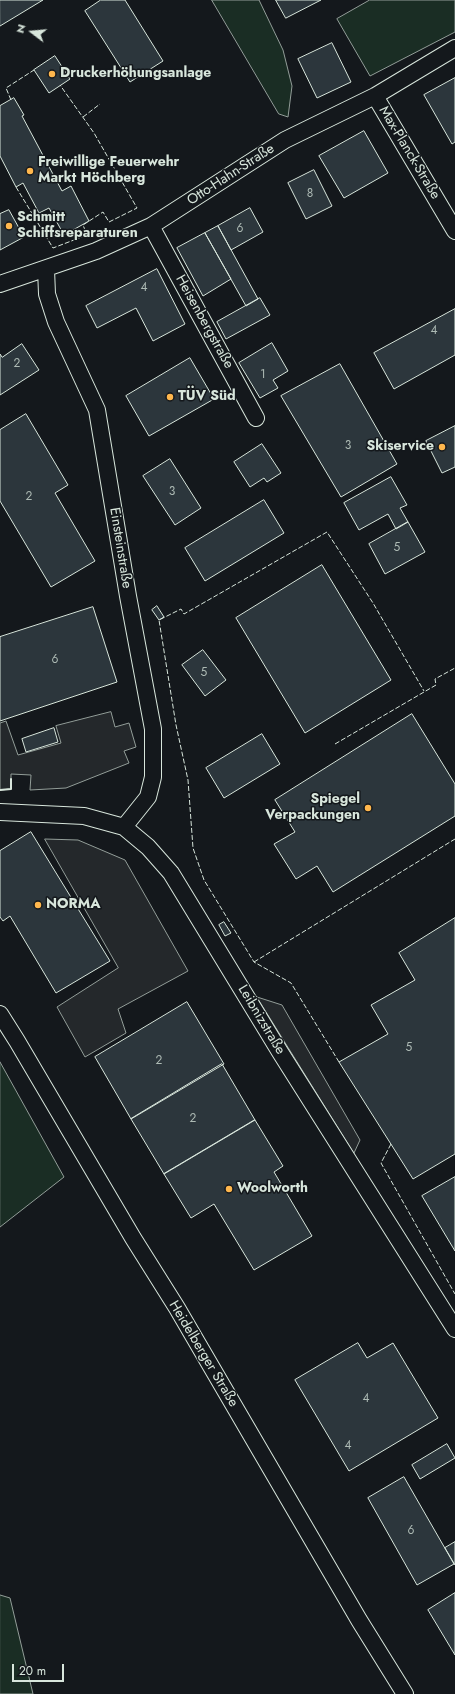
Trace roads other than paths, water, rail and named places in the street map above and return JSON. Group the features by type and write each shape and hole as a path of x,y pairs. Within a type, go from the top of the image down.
{"street":[{"name":"Otto-Hahn-Straße","path":"0,284 96,251 151,226 285,140 375,96 455,48"},
{"name":"Max-Planck-Straße","path":"375,96 455,231"},
{"name":"Heisenbergstraße","path":"151,226 256,418"},
{"name":"Einsteinstraße","path":"46,269 47,294 56,322 97,410 128,596 153,729 153,777 148,797 124,827"},
{"name":"Leibnizstraße","path":"0,812 84,816 124,827 148,847 171,873 280,1052 455,1329"},
{"name":"Heidelberger Straße","path":"0,1014 17,1040 133,1238 177,1308 359,1620 405,1694"}],"place":[{"name":"Druckerhöhungsanlage","path":"52,74"},
{"name":"Freiwillige Feuerwehr Markt Höchberg","path":"30,171"},
{"name":"Schmitt Schiffsreparaturen","path":"9,226"},
{"name":"TÜV Süd","path":"170,397"},
{"name":"Skiservice","path":"442,447"},
{"name":"Spiegel Verpackungen","path":"368,808"},
{"name":"NORMA","path":"38,905"},
{"name":"Woolworth","path":"229,1189"}]}
